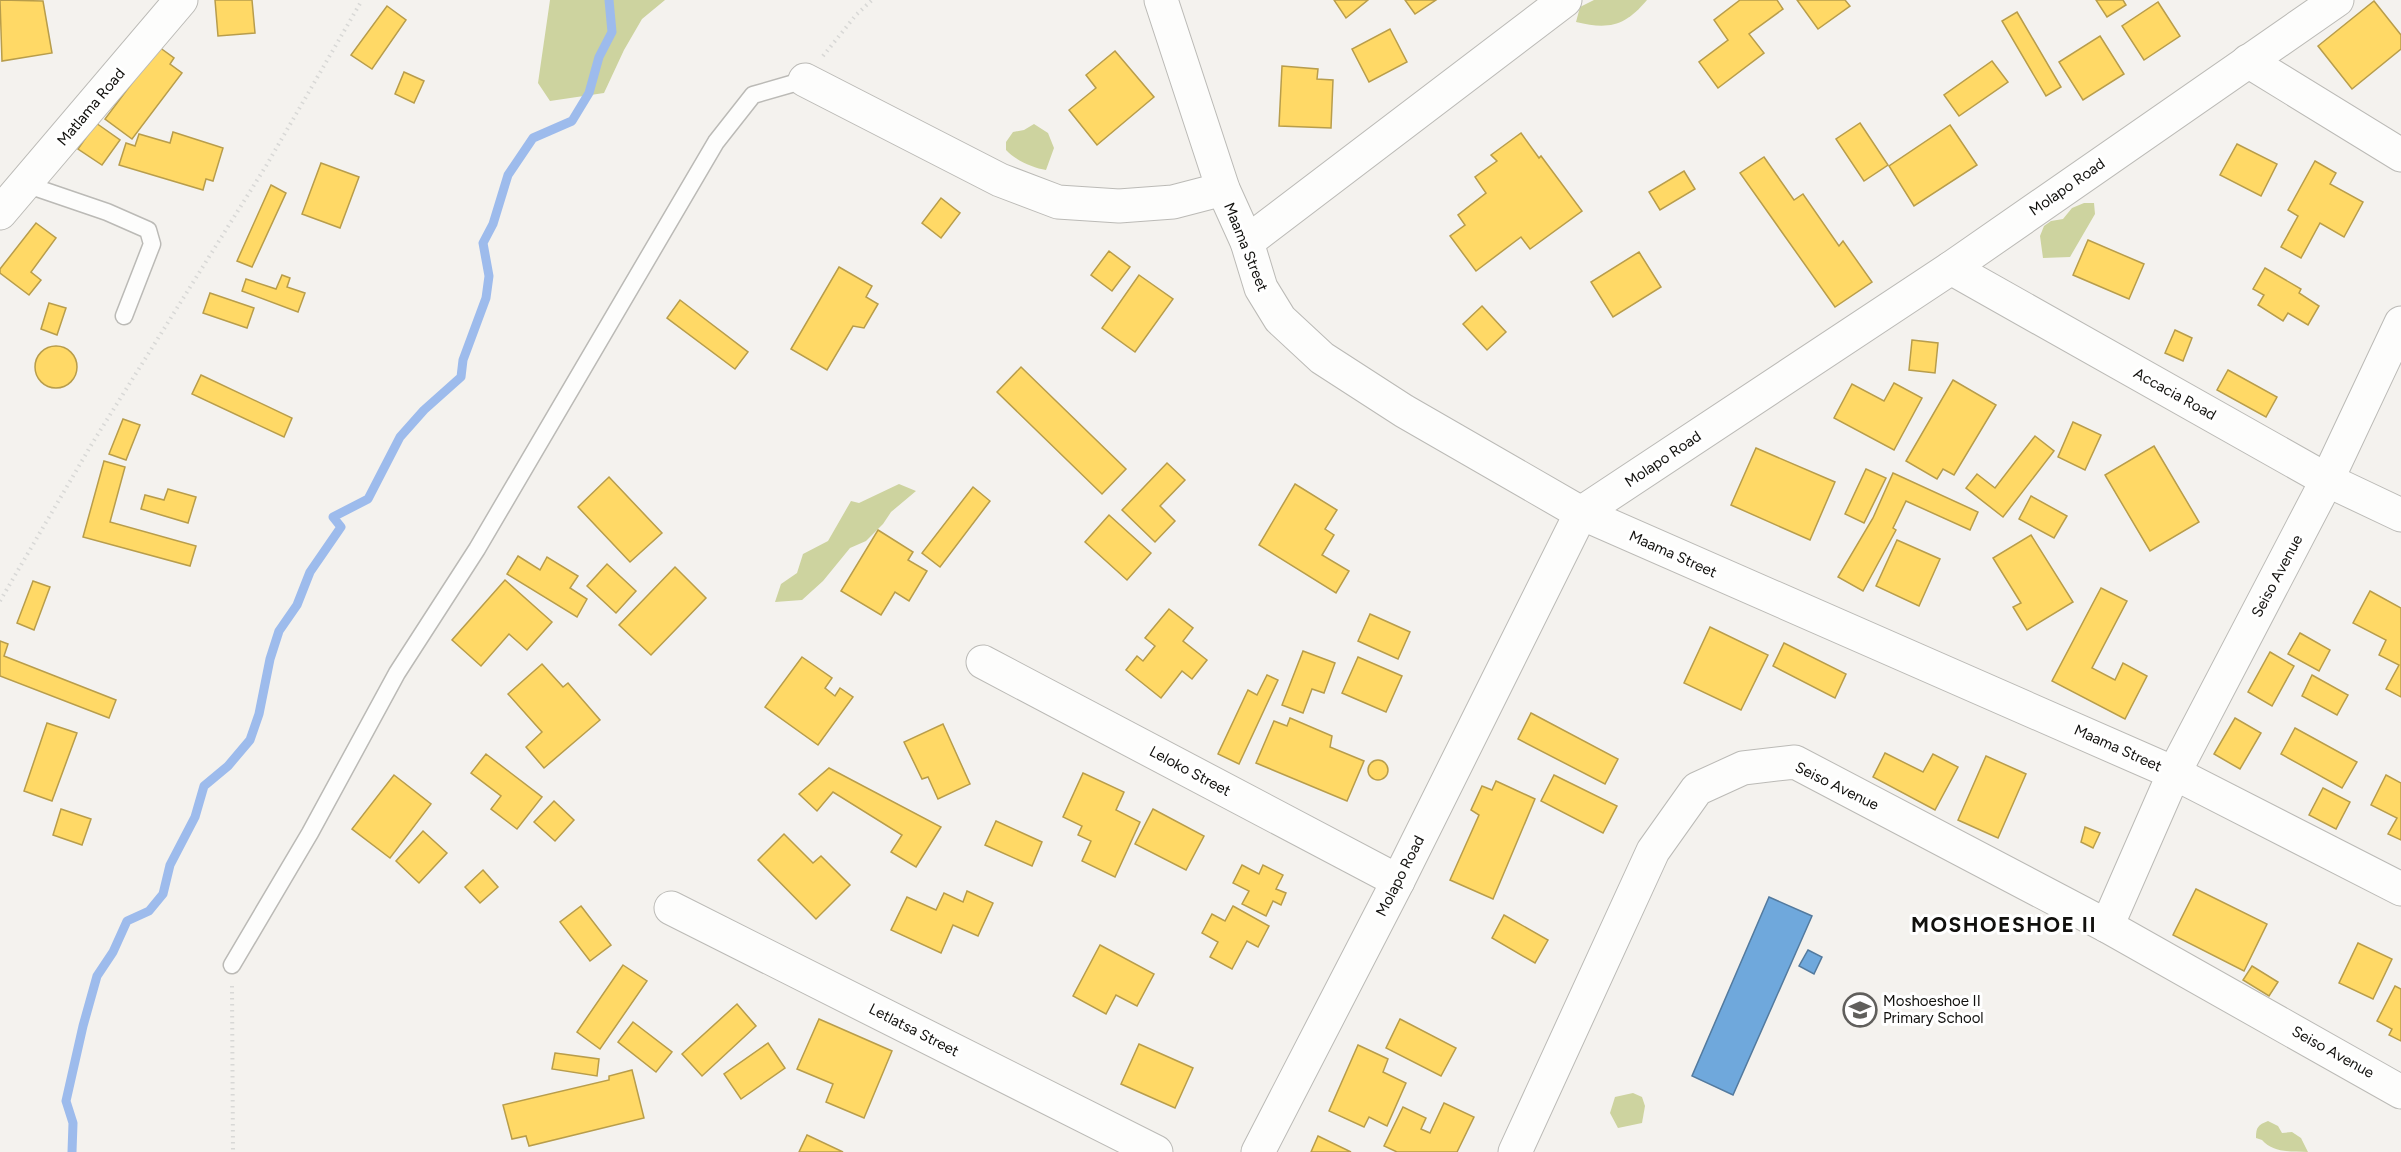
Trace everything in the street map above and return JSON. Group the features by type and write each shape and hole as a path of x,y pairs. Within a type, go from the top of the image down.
{"street":[{"name":"Matlama Road","path":"0,213 181,0"},
{"name":"Maama Street","path":"1161,0 1223,189 1246,242 1261,288 1280,319 1322,358 1404,411 1581,513 2174,772 2401,889"},
{"path":"1246,242 1565,0"},
{"name":"Molapo Road","path":"1258,1152 1398,881 1581,513 1951,268 2337,0"},
{"path":"2248,61 2401,155"},
{"path":"805,80 1000,180 1058,202 1119,206 1173,202 1223,189"},
{"name":"Accacia Road","path":"1951,268 2327,480 2401,515"},
{"name":"Seiso Avenue","path":"2107,926 2174,772 2327,480 2401,323"},
{"name":"Leloko Street","path":"982,662 1398,881"},
{"name":"Seiso Avenue","path":"1515,1152 1653,851 1697,789 1743,768 1795,762 2107,926 2401,1092"},
{"name":"Letlatsa Street","path":"671,908 1156,1152"}],"lane":[{"path":"232,965 310,833 397,673 477,549 716,142 753,95 805,80"},
{"path":"25,184 107,212 148,230 152,244 124,316"}],"path":[{"path":"0,601 93,442 266,165 362,0"},
{"path":"805,80 833,41 872,0"},
{"path":"232,965 232,1152"}],"green space":[{"path":"550,0 665,0 642,19 624,50 604,93 550,101 538,83"},
{"path":"1594,0 1647,0 1631,16 1616,24 1598,26 1576,22 1580,7"},
{"path":"1034,124 1048,133 1054,148 1046,170 1025,163 1006,150 1006,142 1013,132 1024,130"},
{"path":"2084,203 2094,203 2095,214 2070,257 2043,258 2040,236 2044,226 2051,221 2063,219 2072,208"},
{"path":"899,484 916,491 891,512 866,541 850,548 823,581 802,600 775,602 781,584 797,573 803,554 828,541 851,501 859,503"},
{"path":"1633,1093 1642,1097 1645,1106 1642,1123 1618,1128 1610,1113 1615,1097"},
{"path":"2268,1121 2278,1126 2282,1133 2292,1132 2301,1138 2308,1152 2276,1149 2256,1138 2258,1127"}],"building: Homes":[{"path":"0,0 43,1 52,53 2,61"},
{"path":"215,0 252,0 255,33 218,36"},
{"path":"1334,0 1368,0 1346,18"},
{"path":"1405,0 1436,0 1415,14"},
{"path":"1740,0 1777,0 1783,9 1749,34 1764,53 1718,88 1699,62 1728,40 1714,20"},
{"path":"1797,0 1845,0 1850,6 1818,29"},
{"path":"2096,0 2123,0 2126,5 2107,17"},
{"path":"2374,1 2401,35 2401,49 2352,89 2318,46"},
{"path":"2158,2 2180,36 2144,60 2122,26"},
{"path":"387,6 406,20 372,69 351,55"},
{"path":"2017,12 2061,87 2046,96 2002,21"},
{"path":"1390,29 1407,62 1369,82 1352,49"},
{"path":"2100,36 2124,74 2083,100 2059,62"},
{"path":"159,47 174,58 170,64 182,73 132,139 105,119"},
{"path":"1115,51 1154,97 1097,145 1069,110 1096,88 1086,75"},
{"path":"1992,61 2008,82 1959,116 1944,95"},
{"path":"1282,66 1318,69 1317,79 1333,80 1331,128 1279,126"},
{"path":"404,72 424,81 414,103 395,94"},
{"path":"96,123 120,140 102,165 78,149"},
{"path":"1860,123 1888,165 1864,181 1836,139"},
{"path":"1950,125 1977,165 1914,206 1889,166"},
{"path":"173,132 223,148 213,181 206,179 203,190 119,165 126,143 135,146 139,134 170,143"},
{"path":"1521,133 1582,211 1530,249 1521,237 1476,271 1450,236 1465,225 1458,215 1486,193 1475,177 1497,161 1491,155"},
{"path":"2237,144 2277,164 2261,196 2220,175"},
{"path":"1764,157 1794,200 1803,194 1839,246 1843,241 1872,282 1835,307 1740,173"},
{"path":"2315,161 2336,173 2330,184 2363,202 2344,237 2320,223 2301,258 2281,247 2298,216 2288,210"},
{"path":"321,163 359,177 340,228 302,214"},
{"path":"1684,171 1695,189 1660,210 1649,192"},
{"path":"271,185 286,193 252,267 237,261"},
{"path":"941,198 960,213 941,238 922,223"},
{"path":"36,223 56,238 31,272 41,280 29,295 0,273 0,269"},
{"path":"2088,240 2144,264 2129,299 2073,275"},
{"path":"1109,251 1130,267 1112,291 1091,275"},
{"path":"1639,252 1661,287 1613,317 1591,282"},
{"path":"839,267 872,286 866,297 878,304 864,328 853,326 827,370 791,349"},
{"path":"2265,268 2301,289 2299,293 2319,306 2308,325 2288,313 2283,321 2258,305 2264,295 2253,289"},
{"path":"282,275 290,278 287,287 305,293 298,312 242,291 246,279 276,289"},
{"path":"1139,275 1173,299 1135,352 1102,328"},
{"path":"210,293 254,308 247,328 203,313"},
{"path":"680,300 748,352 735,369 667,318"},
{"path":"49,303 66,308 57,335 41,329"},
{"path":"1482,306 1506,332 1487,350 1463,324"},
{"path":"2175,330 2192,338 2183,361 2165,353"},
{"path":"1912,340 1938,343 1935,373 1909,370"},
{"path":"56,346 71,352 77,367 71,382 56,388 41,382 35,367 41,352"},
{"path":"1021,367 1126,469 1102,494 997,392"},
{"path":"2228,370 2277,397 2266,417 2217,390"},
{"path":"201,375 292,418 284,437 192,394"},
{"path":"1953,380 1996,405 1954,475 1943,469 1937,479 1906,461"},
{"path":"1894,383 1922,398 1894,450 1834,418 1852,384 1884,401"},
{"path":"123,419 140,425 126,460 109,454"},
{"path":"2073,422 2101,435 2085,470 2058,457"},
{"path":"2035,436 2054,451 2003,517 1966,488 1977,474 1995,488"},
{"path":"2154,446 2199,522 2150,551 2105,475"},
{"path":"1756,448 1835,482 1810,540 1731,505"},
{"path":"104,461 125,467 110,522 196,546 190,566 83,537"},
{"path":"1167,463 1185,480 1160,506 1175,521 1155,542 1122,510"},
{"path":"1866,469 1886,478 1864,523 1845,514"},
{"path":"1893,473 1978,512 1970,530 1906,501 1893,528 1896,530 1863,591 1838,577 1873,518"},
{"path":"609,477 662,533 630,562 578,507"},
{"path":"1295,484 1337,510 1325,529 1334,535 1322,555 1349,571 1336,593 1259,545"},
{"path":"973,487 990,501 940,567 922,553"},
{"path":"168,489 196,497 188,523 141,509 145,495 164,500"},
{"path":"2031,496 2067,516 2054,538 2019,519"},
{"path":"1109,515 1151,553 1127,580 1085,542"},
{"path":"878,530 913,552 908,560 927,571 909,601 895,592 881,615 841,591"},
{"path":"2031,535 2073,602 2027,630 2013,607 2021,603 1993,558"},
{"path":"1897,540 1940,559 1919,606 1876,586"},
{"path":"518,556 540,570 547,557 578,576 570,588 587,599 577,617 507,574"},
{"path":"607,564 636,591 616,613 587,586"},
{"path":"675,567 706,598 651,655 619,625"},
{"path":"505,580 552,622 527,650 509,634 481,666 452,640"},
{"path":"33,581 50,587 34,630 17,623"},
{"path":"2101,588 2127,601 2092,668 2115,680 2123,663 2147,676 2125,719 2052,681"},
{"path":"2370,591 2401,608 2401,697 2386,689 2399,665 2379,655 2386,640 2353,623"},
{"path":"1169,609 1193,628 1183,641 1207,660 1192,679 1182,671 1161,698 1126,670 1137,656 1143,661 1155,646 1145,638"},
{"path":"1370,614 1410,632 1398,659 1358,641"},
{"path":"1710,627 1768,655 1741,710 1684,683"},
{"path":"2300,633 2330,650 2319,671 2288,654"},
{"path":"0,641 8,644 4,656 116,700 109,718 0,676"},
{"path":"1784,643 1846,674 1835,698 1773,666"},
{"path":"1303,651 1335,663 1324,693 1312,689 1303,713 1282,705"},
{"path":"2270,652 2294,666 2272,706 2248,692"},
{"path":"802,657 832,678 825,688 835,696 840,688 853,697 818,745 765,707"},
{"path":"1358,657 1402,676 1386,712 1342,693"},
{"path":"542,664 563,687 568,683 600,720 544,768 526,747 542,732 508,694"},
{"path":"1267,675 1278,680 1239,764 1218,754 1248,690 1257,695"},
{"path":"2312,675 2348,695 2337,715 2302,696"},
{"path":"1531,713 1618,759 1605,784 1518,739"},
{"path":"1290,718 1332,736 1330,747 1364,761 1347,801 1256,763 1274,721 1287,726"},
{"path":"2235,718 2261,733 2240,769 2214,754"},
{"path":"47,723 77,733 52,801 24,791"},
{"path":"943,724 970,784 938,799 928,777 922,779 904,742"},
{"path":"2295,728 2357,762 2342,788 2281,754"},
{"path":"1885,753 1923,772 1933,754 1958,767 1935,810 1873,777"},
{"path":"486,754 542,797 517,829 491,809 501,796 471,773"},
{"path":"1986,756 2026,774 1998,838 1958,820"},
{"path":"1378,760 1385,763 1388,770 1385,777 1378,780 1371,777 1368,770 1371,763"},
{"path":"829,768 941,827 916,867 891,852 902,835 833,792 817,811 799,794"},
{"path":"1083,773 1124,792 1116,810 1140,822 1115,877 1082,861 1091,841 1078,835 1082,826 1063,817"},
{"path":"394,775 431,804 390,858 352,829"},
{"path":"1554,775 1617,806 1603,833 1541,801"},
{"path":"2386,775 2401,783 2401,840 2388,834 2397,818 2371,805"},
{"path":"1496,781 1535,799 1493,899 1450,880 1479,815 1471,810 1482,786 1492,790"},
{"path":"2323,788 2350,802 2336,829 2309,815"},
{"path":"554,801 574,820 555,841 534,822"},
{"path":"61,809 91,819 82,845 53,835"},
{"path":"1153,809 1204,836 1186,870 1135,844"},
{"path":"996,821 1042,842 1032,866 985,845"},
{"path":"2085,827 2100,833 2093,848 2081,842"},
{"path":"423,831 447,853 419,883 396,861"},
{"path":"784,834 813,863 821,856 850,885 816,919 758,860"},
{"path":"1242,865 1259,874 1263,865 1283,875 1276,889 1286,893 1281,905 1273,901 1266,916 1242,904 1249,891 1233,883"},
{"path":"483,870 498,887 480,903 465,887"},
{"path":"2196,889 2267,924 2244,971 2173,935"},
{"path":"967,891 993,903 978,936 953,925 941,953 891,930 907,897 936,910 944,893 963,902"},
{"path":"581,906 611,945 590,961 560,922"},
{"path":"1233,906 1269,926 1258,947 1247,941 1232,969 1210,957 1218,942 1202,933 1212,914 1225,921"},
{"path":"1504,915 1548,940 1535,963 1492,938"},
{"path":"2358,943 2392,959 2373,999 2339,983"},
{"path":"1100,945 1154,974 1137,1006 1116,995 1106,1014 1073,996"},
{"path":"623,965 647,981 600,1049 577,1032"},
{"path":"2252,966 2278,982 2269,996 2243,980"},
{"path":"2395,986 2401,989 2401,1041 2389,1035 2392,1029 2377,1021"},
{"path":"737,1004 756,1026 702,1076 682,1054"},
{"path":"819,1019 892,1051 864,1118 826,1102 833,1084 797,1069"},
{"path":"1400,1019 1456,1048 1441,1076 1386,1048"},
{"path":"633,1022 672,1052 656,1072 618,1042"},
{"path":"768,1043 785,1068 741,1099 724,1074"},
{"path":"1139,1044 1193,1068 1175,1108 1121,1084"},
{"path":"1358,1045 1388,1059 1383,1072 1406,1083 1387,1126 1369,1117 1364,1127 1329,1111"},
{"path":"555,1053 599,1059 597,1076 552,1069"},
{"path":"632,1070 644,1118 529,1146 526,1136 512,1139 503,1105 609,1080 609,1076"},
{"path":"1444,1103 1474,1117 1457,1152 1397,1152 1384,1146 1403,1107 1426,1118 1421,1129 1430,1133"},
{"path":"807,1135 843,1152 799,1152"},
{"path":"1318,1136 1351,1152 1311,1152"}],"building: Schools":[{"path":"1769,897 1812,916 1733,1095 1692,1076"},
{"path":"1808,950 1822,957 1814,974 1799,966"}],"waterway":[{"path":"72,1152 73,1123 66,1101 97,976 113,952 127,921 149,911 163,894 170,865 195,817 204,786 228,766 250,740 259,714 270,659 279,631 297,605 310,572 341,527 333,517 368,499 400,437 424,410 461,377 463,360 486,298 489,276 483,243 493,224 508,175 533,138 572,121 589,93 599,57 612,32 609,0"}],"place":[{"name":"Moshoeshoe II Primary School","path":"1860,1010"}],"district":[{"name":"MOSHOESHOE II","path":"2004,924"}]}
